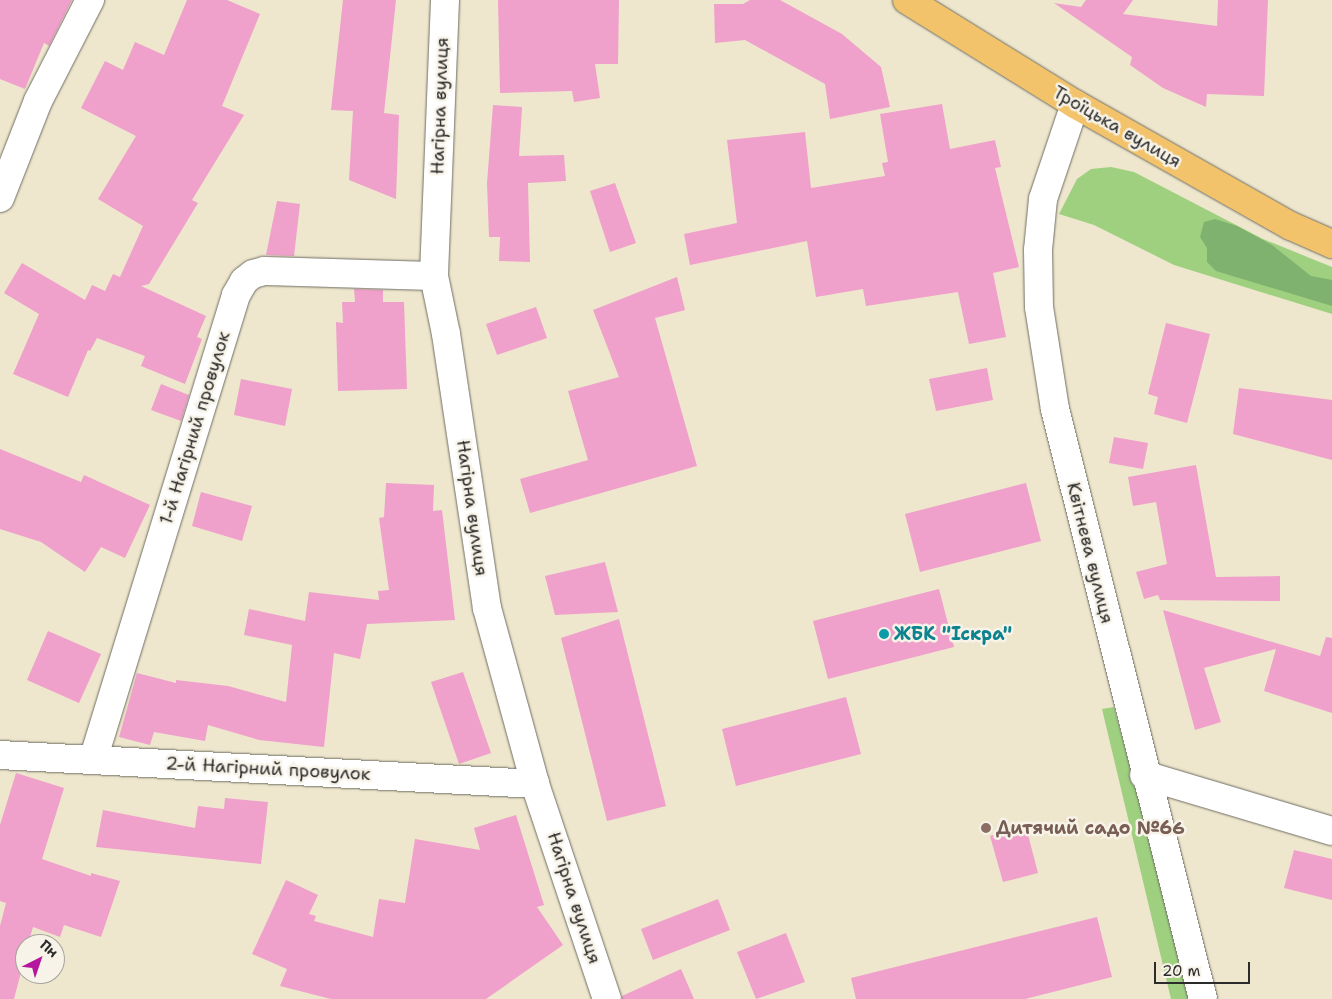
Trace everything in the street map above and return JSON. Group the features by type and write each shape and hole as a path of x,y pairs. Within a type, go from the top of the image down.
{"main road":[{"name":"Троїцька вулиця","path":"907,0 1075,104 1291,226 1332,244"}],"street":[{"path":"0,198 38,101 90,0"},
{"name":"Нагірна вулиця","path":"445,0 434,276 446,334 486,608 535,784 607,999"},
{"name":"Квітнева вулиця","path":"1075,104 1043,199 1038,250 1039,307 1055,409 1144,775 1203,999"},
{"name":"1-й Нагірний провулок","path":"93,760 236,295 244,281 253,274 264,271 434,276"},
{"name":"2-й Нагірний провулок","path":"0,756 535,784"},
{"path":"1144,775 1332,831"}],"green space":[{"path":"1111,167 1134,172 1263,239 1332,267 1332,314 1174,265 1094,225 1059,214 1077,179 1091,169"},
{"path":"1215,219 1237,226 1272,245 1311,276 1332,280 1332,306 1216,271 1207,262 1207,248 1200,237 1204,222"},
{"path":"1114,707 1192,999 1171,999 1102,709"}],"building":[{"path":"0,0 72,0 49,46 44,43 25,89 0,79"},
{"path":"187,0 227,0 260,14 222,106 244,115 192,200 198,203 149,284 141,286 206,316 197,337 202,339 185,384 141,366 145,356 97,338 90,351 88,350 68,397 13,374 39,314 4,293 22,263 85,300 92,285 105,291 113,274 120,277 143,226 98,199 136,136 81,108 105,61 123,70 135,42 164,55"},
{"path":"343,0 396,0 384,113 399,115 396,199 349,180 353,111 331,110"},
{"path":"498,0 619,0 618,64 595,64 600,98 574,102 572,91 500,93"},
{"path":"750,0 780,0 842,34 881,67 890,107 830,119 825,84 745,40 715,43 714,4 743,4"},
{"path":"1086,0 1133,0 1123,14 1217,26 1218,0 1268,0 1264,96 1207,94 1206,107 1163,88 1130,65 1132,57 1054,3 1081,7"},
{"path":"942,104 950,149 995,140 1001,167 995,168 1019,267 993,273 1006,337 969,344 958,292 866,306 863,289 816,297 807,241 690,265 684,234 737,223 727,140 805,132 811,188 885,176 882,163 888,162 880,114"},
{"path":"493,105 522,107 519,156 564,155 566,181 528,183 530,262 499,261 500,237 489,237 487,183"},
{"path":"615,183 636,243 610,252 590,191"},
{"path":"277,201 300,204 294,256 266,255"},
{"path":"677,277 685,310 655,318 697,466 530,513 520,479 588,460 568,391 619,377 593,310"},
{"path":"354,289 383,290 383,302 404,302 407,389 338,391 336,322 343,323 342,302 355,302"},
{"path":"536,307 547,338 497,355 486,324"},
{"path":"1166,323 1210,334 1187,423 1154,414 1158,397 1148,394"},
{"path":"987,368 993,400 936,411 929,379"},
{"path":"241,379 292,389 285,426 234,415"},
{"path":"161,384 189,395 181,421 151,410"},
{"path":"1239,388 1332,400 1332,460 1233,434"},
{"path":"1114,437 1148,443 1143,469 1109,463"},
{"path":"0,449 81,482 84,475 150,505 125,558 101,547 85,572 41,542 0,529"},
{"path":"1196,465 1216,577 1280,576 1280,601 1160,600 1158,595 1144,599 1136,572 1167,564 1156,502 1133,506 1128,477"},
{"path":"386,483 434,485 433,511 442,510 455,620 367,624 360,659 334,653 324,747 259,740 208,725 205,741 154,732 150,745 119,737 137,673 176,683 176,680 228,686 286,702 292,645 244,635 249,609 305,621 309,592 379,600 378,591 389,590 379,518 384,517"},
{"path":"1026,483 1041,541 920,572 905,514"},
{"path":"201,492 252,506 242,541 192,526"},
{"path":"605,562 618,612 555,615 545,576"},
{"path":"939,589 954,647 828,679 813,621"},
{"path":"1163,610 1320,656 1326,637 1332,638 1332,713 1264,691 1276,649 1204,668 1221,722 1195,730"},
{"path":"619,619 666,806 607,821 561,638"},
{"path":"48,631 101,654 79,703 27,680"},
{"path":"463,672 491,753 459,764 431,682"},
{"path":"846,697 861,754 736,786 722,729"},
{"path":"16,773 64,788 42,859 91,876 91,873 120,881 101,937 64,925 61,934 52,934 33,927 31,934 15,934 15,984 18,984 14,999 0,999 0,926 6,903 0,901 0,825"},
{"path":"225,798 268,802 261,864 96,847 103,810 195,828 198,806 224,809"},
{"path":"516,815 544,905 537,907 563,945 486,999 331,999 280,986 287,969 252,954 286,880 318,895 309,914 316,916 314,921 373,937 379,899 405,903 415,839 480,850 474,828"},
{"path":"1026,827 1038,873 1003,882 990,836"},
{"path":"1294,850 1332,859 1332,900 1284,888"},
{"path":"718,899 730,930 653,960 641,929"},
{"path":"1097,917 1112,977 1025,999 856,999 851,978"},
{"path":"786,933 805,982 756,999 737,952"},
{"path":"681,969 694,999 622,999 622,996"}],"place":[{"name":"ЖБК \"Іскра\"","path":"884,634"},
{"name":"Дитячий садо №66","path":"986,828"}]}
